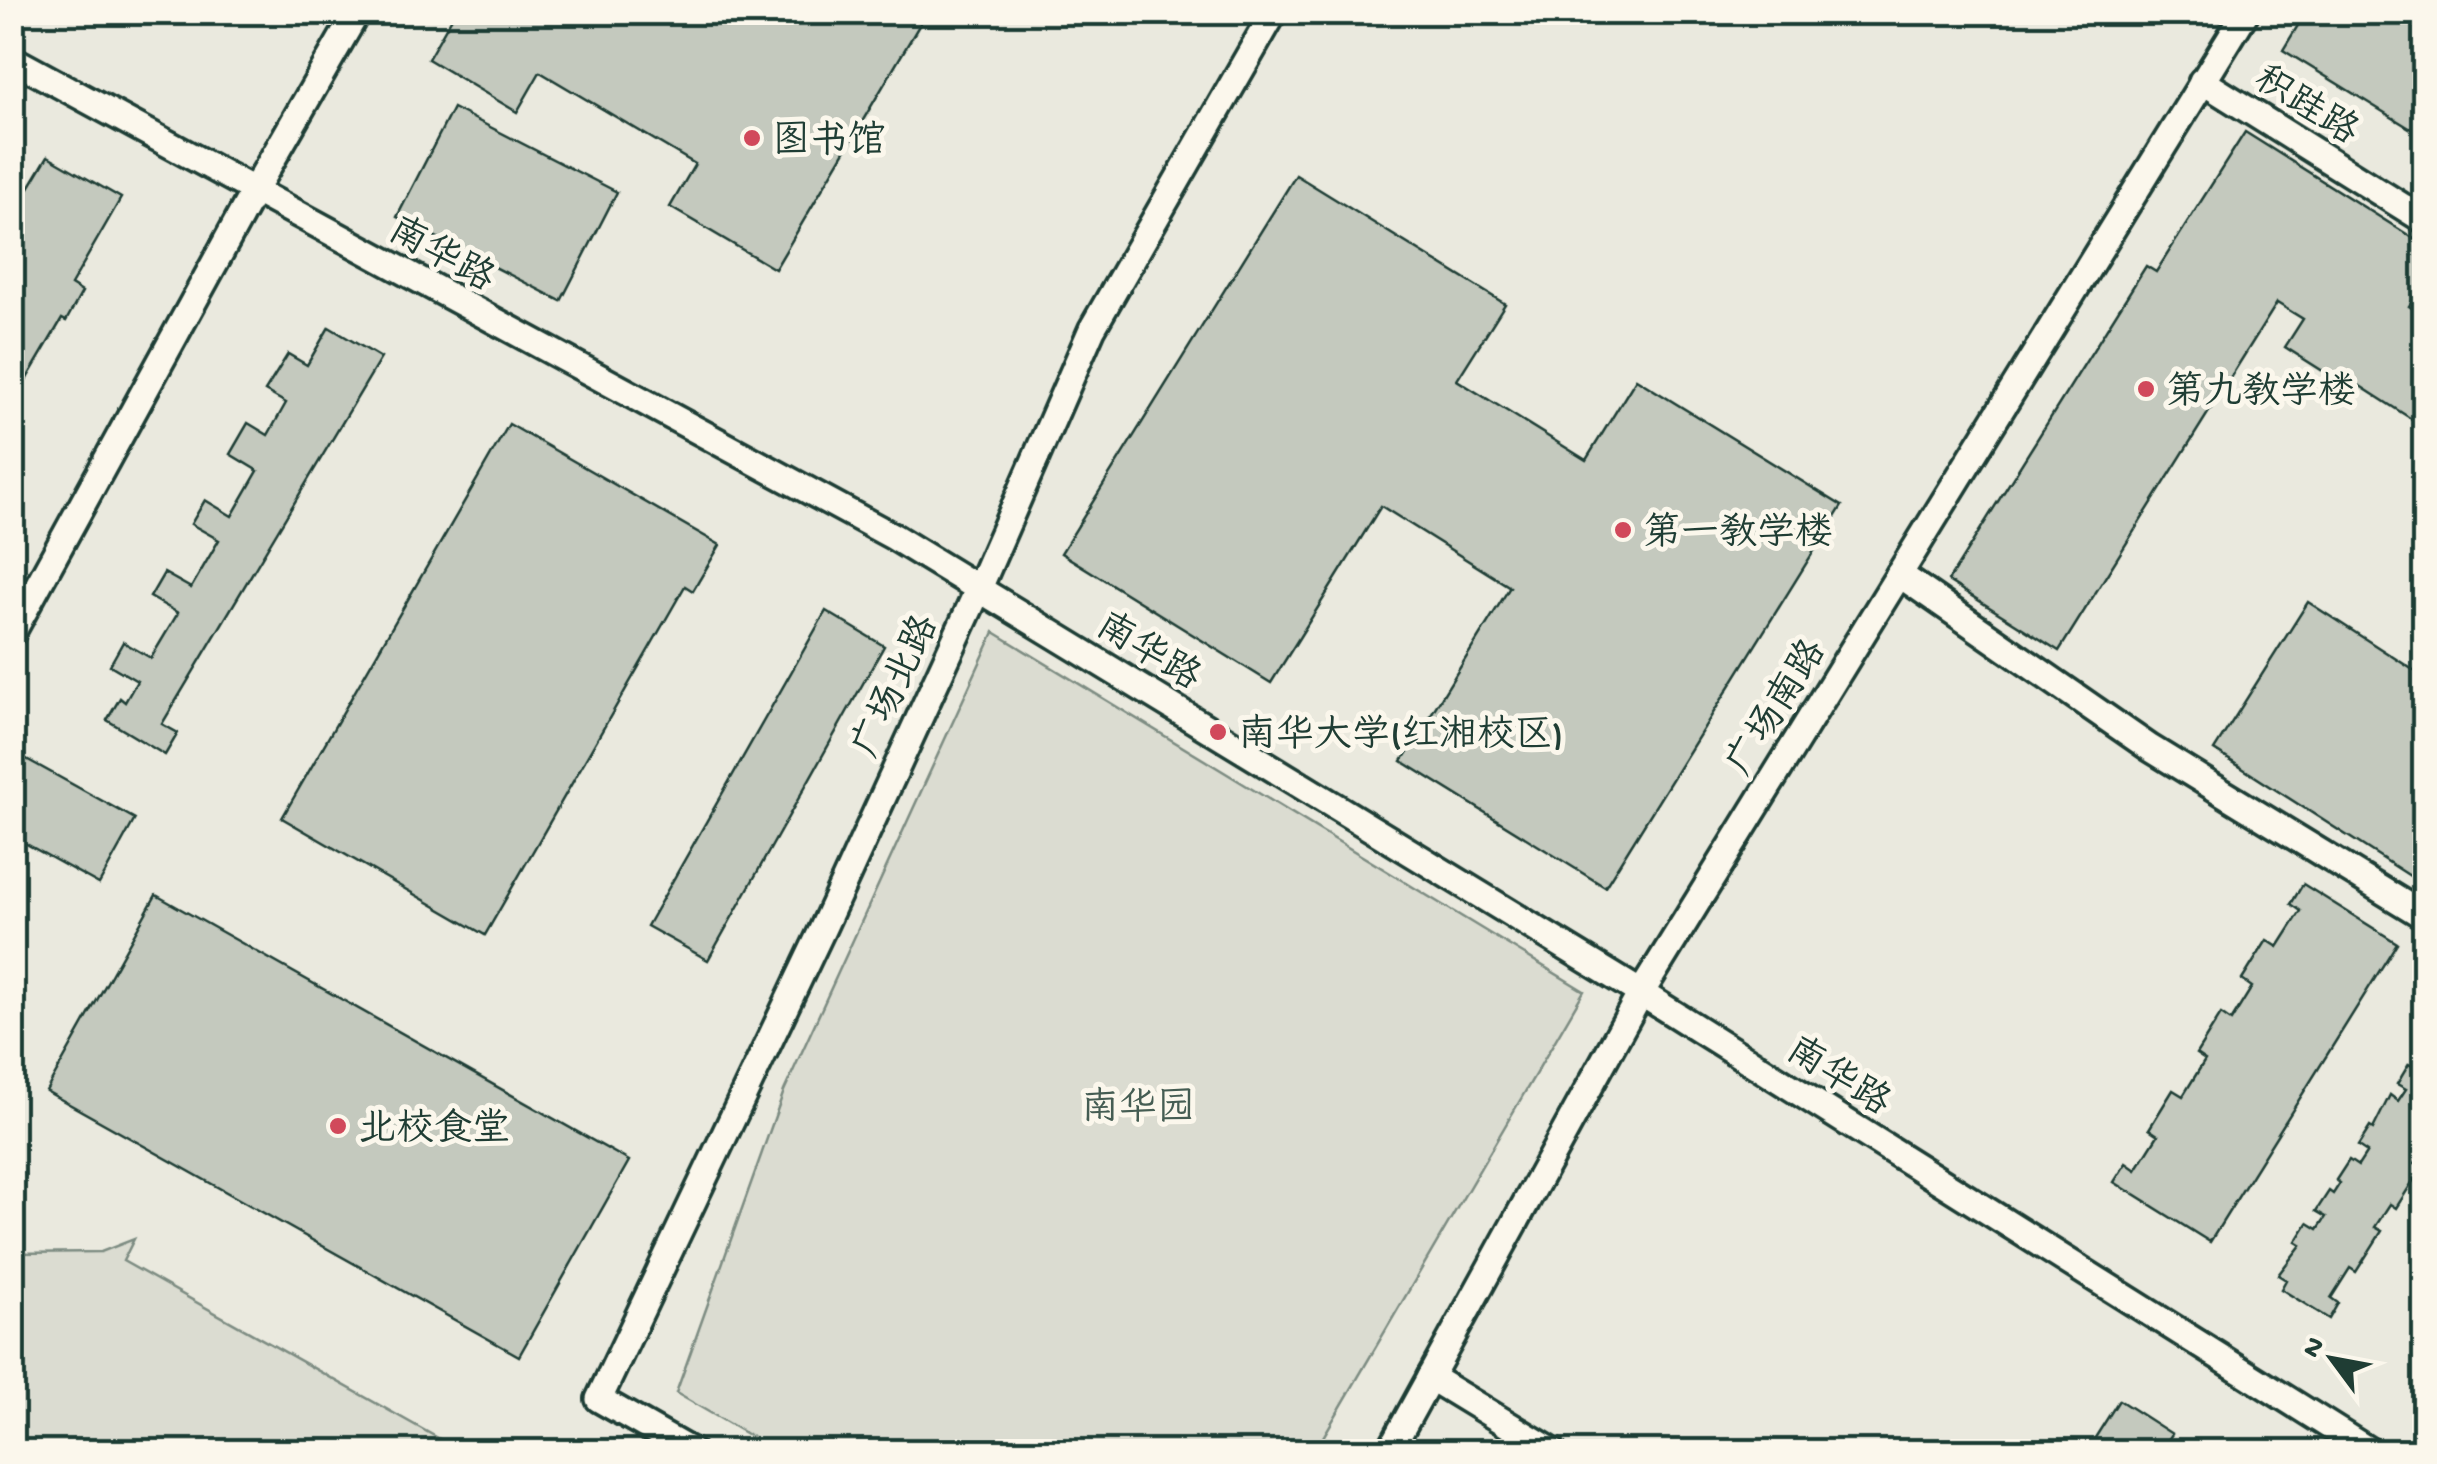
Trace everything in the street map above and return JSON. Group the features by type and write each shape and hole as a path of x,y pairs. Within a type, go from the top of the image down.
{"lane":[{"path":"12,632 357,12"},
{"name":"广场北路","path":"692,1452 599,1399 822,930 1092,330 1274,12"},
{"name":"广场南路","path":"1390,1452 1642,993 2246,12"},
{"name":"南华路","path":"12,59 894,537 1642,993 2370,1452"},
{"name":"积跬路","path":"2202,82 2424,220"},
{"path":"1899,574 2150,748 2424,916"},
{"path":"1430,1377 1553,1452"}],"shaded area":[{"name":"南华大学(红湘校区)","path":"13,13 2424,13 2424,1451 13,1451"}],"green space":[{"name":"南华园","path":"994,632 1584,991 1315,1451 776,1451 676,1393 784,1091"},
{"path":"134,1239 123,1261 461,1451 13,1451 13,1253 101,1252"}],"building":[{"name":"图书馆","path":"455,12 927,12 775,269 670,207 695,164 540,72 517,112 428,59"},
{"path":"2306,12 2424,12 2424,137 2283,50"},
{"path":"453,108 617,192 561,301 397,217"},
{"name":"第九教学楼","path":"2245,132 2424,245 2424,281 2409,306 2424,316 2424,427 2360,386 2356,392 2285,347 2303,319 2277,303 2059,651 1948,581 2146,266 2156,272"},
{"path":"48,156 121,198 71,285 82,292 12,404 12,216"},
{"name":"第一教学楼","path":"1296,175 1505,304 1457,380 1586,460 1636,379 1842,506 1605,887 1402,761 1510,587 1381,506 1271,683 1061,553"},
{"path":"329,327 381,358 162,724 178,733 165,755 107,720 120,698 125,702 137,681 110,665 123,642 151,658 178,613 150,597 164,573 191,588 219,540 191,524 205,500 232,516 258,471 230,454 248,423 268,435 286,403 265,391 288,354 307,365"},
{"path":"509,424 720,545 693,591 685,586 485,935 282,818"},
{"path":"2308,602 2424,677 2424,885 2214,750"},
{"path":"826,611 884,646 708,960 647,926"},
{"path":"12,751 135,819 99,884 12,836"},
{"path":"2303,884 2397,943 2210,1242 2114,1182 2126,1163 2136,1170 2158,1135 2149,1129 2173,1090 2183,1096 2205,1060 2196,1054 2221,1014 2231,1021 2252,987 2242,980 2267,940 2278,947 2301,911 2291,904"},
{"name":"北校食堂","path":"156,895 629,1161 519,1356 46,1091"},
{"path":"2424,1040 2424,1148 2415,1163 2422,1167 2396,1208 2390,1204 2375,1227 2382,1231 2356,1272 2350,1268 2331,1298 2338,1303 2329,1319 2281,1289 2286,1280 2278,1275 2301,1245 2296,1242 2308,1223 2318,1229 2326,1217 2316,1211 2329,1191 2333,1194 2340,1183 2336,1180 2349,1160 2358,1166 2367,1152 2358,1146 2370,1127 2373,1129 2390,1095 2398,1101 2406,1089 2397,1084 2409,1064 2412,1066"},
{"path":"2119,1400 2172,1434 2160,1452 2086,1452"}],"place":[{"name":"图书馆","path":"752,138"},
{"name":"第九教学楼","path":"2146,389"},
{"name":"第一教学楼","path":"1623,530"},
{"name":"南华大学(红湘校区)","path":"1218,732"},
{"name":"北校食堂","path":"338,1126"}]}
